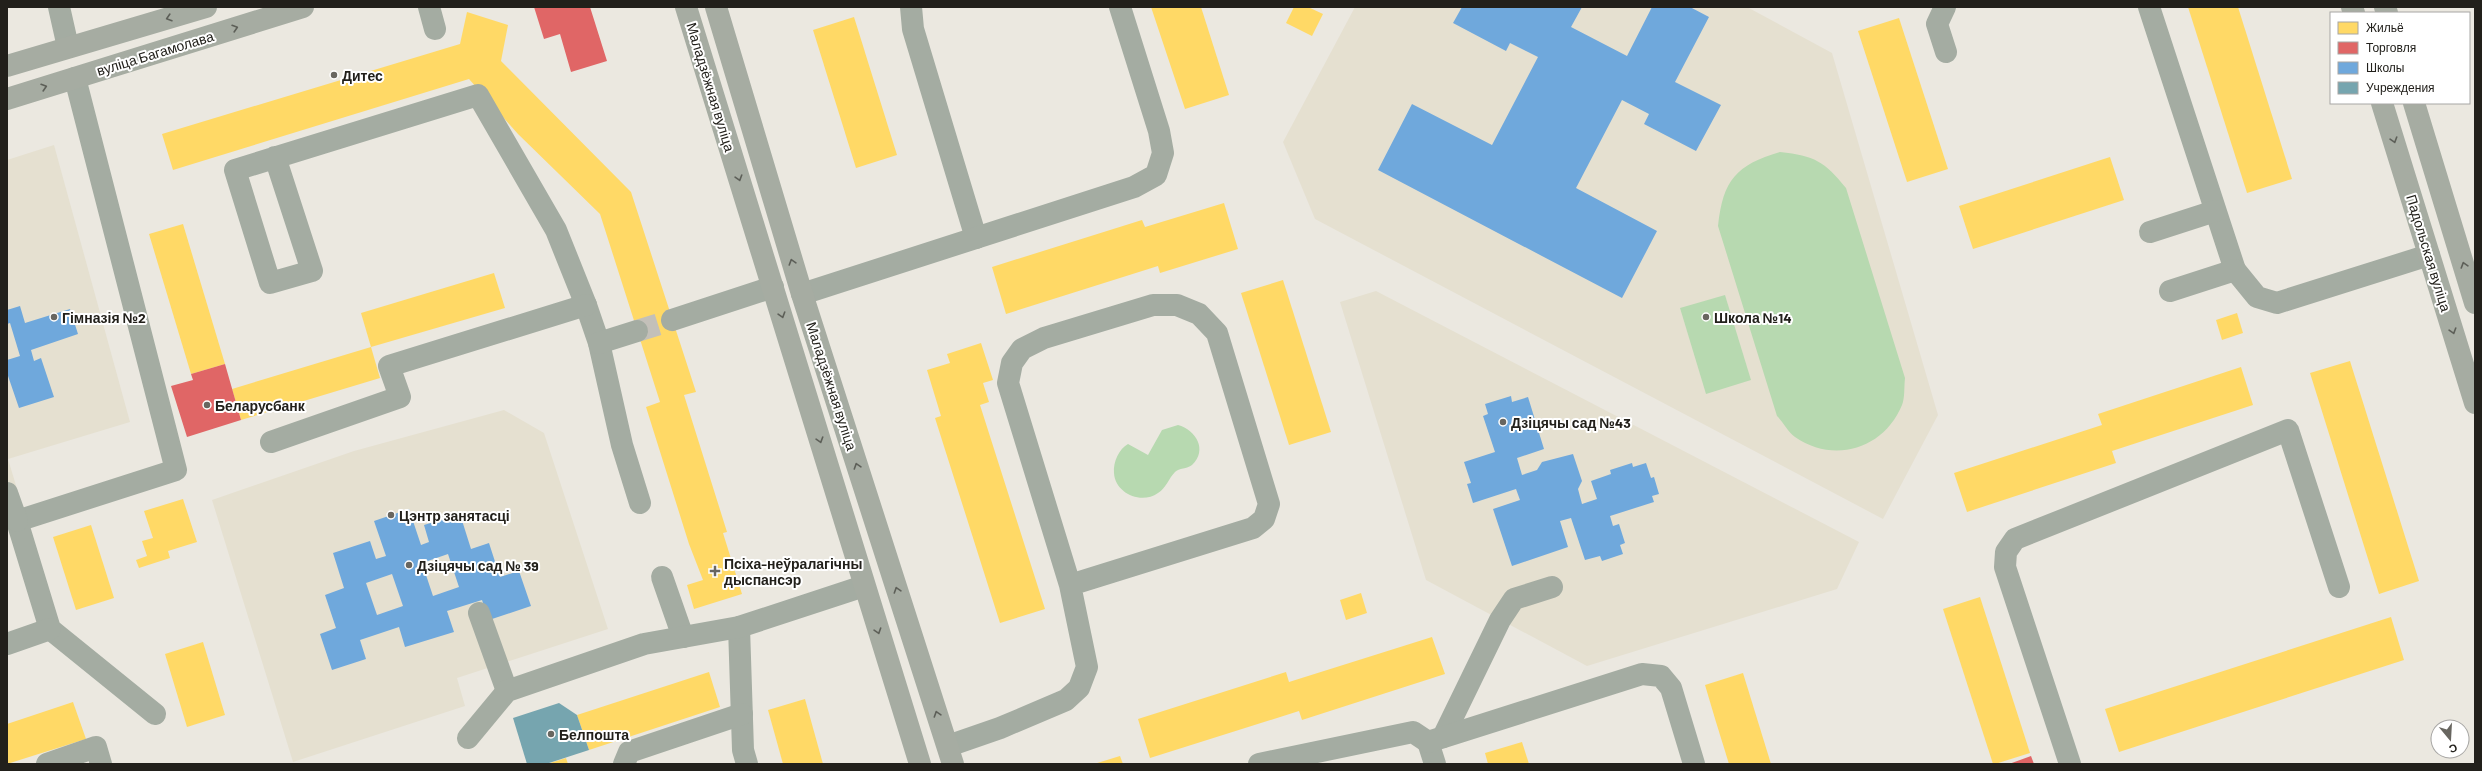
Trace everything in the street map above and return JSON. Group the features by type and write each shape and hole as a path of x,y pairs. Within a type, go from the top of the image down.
{"main road":[{"name":"вуліца Багамолава","path":"7,66 206,7"},
{"name":"вуліца Багамолава","path":"7,99 303,7"},
{"name":"Маладзёжная вуліца","path":"686,7 920,764"},
{"name":"Маладзёжная вуліца","path":"716,7 802,294 951,755"},
{"path":"68,47 76,78"},
{"name":"Падольская вуліца","path":"2382,104 2475,403"},
{"path":"2414,104 2475,303"}],"lane":[{"path":"59,7 68,47"},
{"path":"429,7 435,29"},
{"path":"911,7 913,29 976,238"},
{"path":"802,294 1134,187 1156,175 1163,153 1159,131 1120,7"},
{"path":"1945,7 1937,24 1946,52"},
{"path":"2149,7 2235,270 2257,297 2277,302 2429,255"},
{"path":"17,521 176,470 76,78"},
{"path":"275,157 312,271 270,283 235,170 275,157 478,95 556,230 586,305 599,343 622,445 640,503"},
{"path":"2150,232 2215,211"},
{"path":"2170,291 2235,270"},
{"path":"672,320 773,286"},
{"path":"270,442 400,397 389,366 586,305"},
{"path":"951,755 1000,728 1058,703 1079,688 1086,667 1070,585 1008,383 1012,363 1022,349 1044,338 1153,305 1177,305 1199,314 1217,333 1269,504 1264,519 1252,528 1070,585"},
{"path":"599,343 638,331"},
{"path":"2070,764 2005,567 2006,552 2015,539 2288,430 2339,587"},
{"path":"7,493 50,629 155,714"},
{"path":"662,577 683,637"},
{"path":"468,738 508,691 644,644 739,627 864,586"},
{"path":"1435,764 1436,739 1500,620 1514,599 1552,587"},
{"path":"480,613 508,691"},
{"path":"739,627 743,750 747,764"},
{"path":"7,644 50,629"},
{"path":"1258,764 1413,732 1436,739 1642,674 1661,676 1671,688 1694,764"},
{"path":"624,764 629,752 742,714"},
{"path":"47,764 96,747 102,764"}],"shaded area":[{"name":"Школа №14","path":"1355,7 1747,7 1832,53 1938,415 1883,519 1315,219 1283,142"},
{"name":"Гімназія №2","path":"54,145 130,422 8,459 21,502 7,507 7,160"},
{"name":"Дзіцячы сад №43","path":"1376,291 1859,542 1837,589 1587,666 1426,580 1340,302"},
{"name":"Дзіцячы сад № 39","path":"504,410 544,433 608,629 457,678 465,706 293,762 212,500 354,451"}],"green space":[{"path":"1780,152 1818,161 1825,166 1846,188 1905,378 1903,402 1894,420 1871,442 1856,448 1826,450 1810,445 1792,435 1777,416 1718,226 1720,210 1724,197 1728,186 1734,177 1742,169 1752,163"},
{"path":"1725,295 1751,380 1706,394 1680,308"},
{"path":"1178,425 1190,431 1198,441 1199,453 1197,459 1192,465 1175,472 1158,493 1144,498 1130,495 1124,491 1115,480 1114,473 1119,452 1128,444 1148,455 1162,430"}],"building: Жильё":[{"path":"1151,7 1201,7 1229,95 1185,109"},
{"path":"1294,7 1308,7 1323,14 1312,36 1286,23"},
{"path":"2188,7 2238,7 2292,179 2247,193"},
{"path":"467,12 508,25 501,61 631,192 696,392 684,395 727,532 723,533 742,594 694,609 687,585 703,580 689,544 646,407 660,402 600,214 518,134 469,79 173,170 162,134 460,44"},
{"path":"854,17 897,155 856,168 813,30"},
{"path":"1899,18 1948,169 1907,182 1858,31"},
{"path":"2110,157 2124,200 1973,249 1959,206"},
{"path":"1224,203 1238,249 1160,273 1158,266 1006,314 992,267 1142,220 1145,227"},
{"path":"183,224 225,364 191,374 149,234"},
{"path":"494,273 505,308 371,347 361,313"},
{"path":"1283,280 1331,432 1289,445 1241,293"},
{"path":"2237,313 2243,333 2222,340 2216,320"},
{"path":"981,343 993,380 983,383 989,402 980,405 1045,609 1000,623 935,418 941,416 927,370 950,363 947,354"},
{"path":"371,347 380,378 241,420 232,389"},
{"path":"2350,361 2419,581 2379,594 2310,373"},
{"path":"2241,367 2253,405 2112,451 2116,463 1967,512 1954,473 2102,425 2098,414"},
{"path":"183,499 197,542 168,551 170,558 139,568 136,560 147,556 142,541 153,538 144,511"},
{"path":"91,525 114,598 76,610 53,537"},
{"path":"1361,593 1367,613 1346,620 1340,600"},
{"path":"1980,597 2030,753 1995,764 1993,764 1943,609"},
{"path":"2391,617 2404,660 2119,752 2105,709"},
{"path":"1432,637 1445,674 1302,720 1299,711 1150,758 1138,719 1286,672 1289,682"},
{"path":"203,642 225,715 187,727 165,654"},
{"path":"709,672 720,707 589,750 577,715"},
{"path":"1743,673 1771,764 1729,764 1716,722 1705,685"},
{"path":"805,699 823,764 783,764 768,710"},
{"path":"73,702 86,739 7,764 7,724"},
{"path":"1522,742 1529,764 1488,764 1485,753"},
{"path":"1120,756 1123,764 1094,764"},
{"path":"566,758 568,764 547,764"}],"building: Торговля":[{"path":"534,7 590,7 607,61 571,72 560,34 544,39"},
{"name":"Беларусбанк","path":"225,364 241,420 187,437 171,386 193,380 191,374"},
{"path":"2031,756 2034,764 2009,764"}],"building: Школы":[{"path":"1462,7 1582,7 1571,27 1627,56 1652,7 1690,7 1709,17 1675,82 1721,105 1696,151 1644,124 1649,114 1622,100 1576,188 1657,231 1622,298 1378,170 1412,104 1492,145 1538,57 1510,43 1506,51 1453,23"},
{"path":"20,306 25,323 70,309 78,334 31,350 34,361 41,358 54,397 19,408 7,373 7,360 20,356 10,323 7,324 7,310"},
{"path":"1511,396 1512,402 1528,397 1544,449 1517,458 1522,475 1537,470 1542,462 1573,454 1582,481 1578,489 1582,504 1597,499 1591,481 1611,474 1610,470 1632,463 1633,467 1646,463 1651,478 1654,477 1659,494 1652,496 1654,502 1610,516 1613,526 1619,524 1625,543 1620,545 1623,554 1602,561 1600,556 1585,560 1571,518 1560,521 1568,547 1512,566 1493,509 1520,500 1516,489 1473,503 1467,484 1471,483 1464,462 1495,452 1483,416 1488,414 1485,404"},
{"path":"409,509 421,545 429,542 424,525 460,514 471,549 489,543 500,577 519,571 531,606 489,620 482,600 447,611 454,632 405,647 399,627 360,640 366,659 332,670 320,634 336,628 325,595 344,588 333,553 370,541 376,559 386,556 374,521","holes":["448,554 459,587 433,596 422,563","392,574 403,606 377,615 366,583"]}],"building: Учреждения":[{"name":"Белпошта","path":"559,703 577,715 589,750 546,764 527,764 513,718"}],"tunnel":[{"path":"637,331 672,320"}],"place":[{"name":"Дитес","path":"334,75"},
{"name":"Гімназія №2","path":"54,317"},
{"name":"Школа №14","path":"1706,317"},
{"name":"Беларусбанк","path":"207,405"},
{"name":"Дзіцячы сад №43","path":"1503,422"},
{"name":"Цэнтр занятасці","path":"391,515"},
{"name":"Дзіцячы сад № 39","path":"409,565"},
{"name":"Псіха-неўралагічны дыспансэр","path":"715,571"},
{"name":"Белпошта","path":"551,734"}]}
